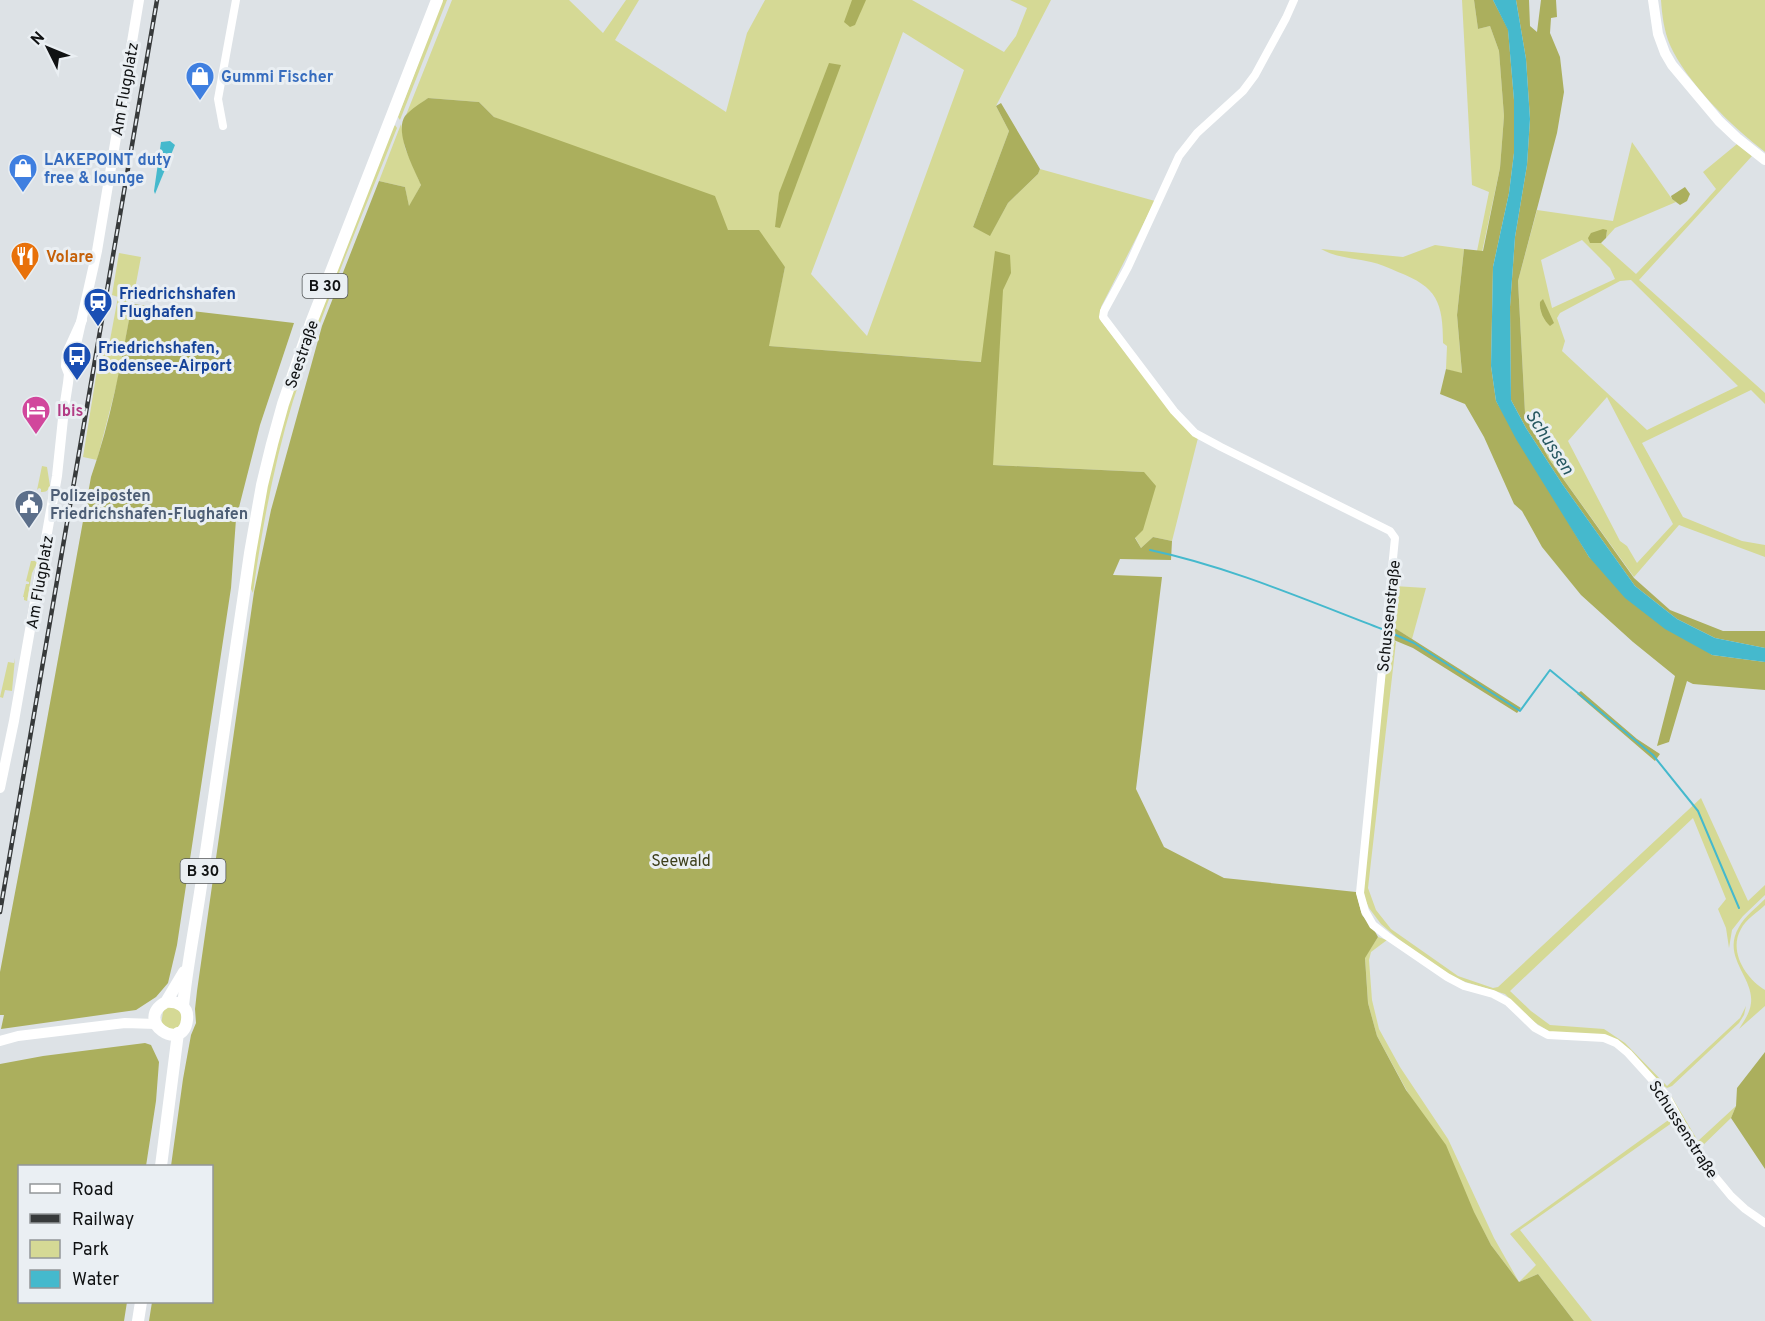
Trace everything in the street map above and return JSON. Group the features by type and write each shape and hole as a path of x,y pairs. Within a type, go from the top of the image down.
{"main road":[{"name":"Seestraße","path":"186,968 193,939 245,581 262,485 283,404 311,322 437,0"},
{"name":"B 30","path":"156,1017 161,1005 166,1002 186,968"},
{"name":"B 30","path":"160,1165 174,1068 172,1033 184,1029 187,1023 188,1015 183,1006 186,968"},
{"path":"166,1002 173,1001 183,1006"},
{"path":"156,1017 159,1030 172,1033"},
{"path":"138,1321 141,1303"}],"street":[{"name":"Am Flugplatz","path":"0,788 57,476 69,374 73,366 98,252 140,0"},
{"path":"223,126 218,99 236,0"},
{"name":"Schussenstraße","path":"1294,0 1255,75 1244,91 1197,133 1179,156 1103,317 1174,411 1195,433 1390,531 1395,538 1360,893 1365,911 1373,925 1447,977 1464,986 1493,994 1508,1002 1535,1028 1548,1035 1604,1038 1616,1043 1666,1095 1690,1139 1712,1173 1731,1196 1765,1223"},
{"path":"1653,0 1658,34 1672,65 1719,121 1765,160"},
{"path":"0,1041 18,1036 156,1017"}],"green space":[{"path":"442,0 447,0 400,120 398,117"},
{"path":"452,0 569,0 603,33 626,0 639,0 615,40 726,112 747,33 765,0 912,0 1004,52 1016,36 1027,8 1010,0 1051,0 996,106 1009,131 973,227 990,235 1008,203 1038,174 1040,169 1155,201 1101,307 1101,321 1180,423 1198,438 1172,541 1153,537 1141,548 1135,537 1144,472 993,465 982,362 768,346 785,267 728,230 494,117 479,102 428,98 406,115","holes":["903,32 964,70 867,336 811,274"]},
{"path":"852,0 866,0 855,25 850,27 844,22"},
{"path":"1462,0 1474,0 1478,29 1490,26 1499,51 1504,116 1500,168 1482,252 1477,251 1489,192 1472,185"},
{"path":"1474,0 1493,0 1508,29 1514,100 1514,153 1509,193 1493,267 1491,366 1496,401 1589,557 1712,655 1765,662 1765,690 1693,684 1687,681 1669,742 1657,746 1675,676 1581,595 1542,547 1522,511 1514,504 1484,437 1465,404 1440,394 1446,369 1462,373 1457,315 1464,249 1483,251 1500,168 1504,116 1499,51 1490,26 1478,29"},
{"path":"1516,0 1529,0 1530,26 1537,32 1541,0 1556,0 1557,17 1551,18 1550,33 1560,57 1564,92 1557,133 1518,281 1525,413 1549,459 1634,578 1670,610 1723,631 1765,631 1765,648 1715,638 1677,619 1635,586 1563,485 1526,428 1511,400 1510,307 1515,237 1527,165 1530,119 1526,59"},
{"path":"1661,0 1765,0 1765,152 1725,117 1687,74 1668,40"},
{"path":"829,63 841,65 780,228 775,227 779,193"},
{"name":"Seewald","path":"428,98 479,102 494,117 715,196 728,230 759,230 785,267 769,346 981,362 995,251 1010,255 1011,273 1003,290 993,465 1144,472 1156,486 1143,530 1135,538 1141,548 1153,537 1172,541 1171,560 1120,559 1113,575 1162,577 1136,789 1164,847 1224,878 1356,892 1362,915 1378,937 1365,958 1368,1003 1377,1036 1406,1090 1446,1145 1474,1212 1491,1245 1519,1282 1538,1274 1574,1321 149,1321 152,1303 213,1303 213,1165 171,1165 183,1079 191,1035 196,1023 197,991 254,592 271,510 322,326 379,181 405,187 409,206 421,185 406,150 402,131 405,116"},
{"path":"1001,103 1040,169 1038,174 1008,203 990,236 973,227 1009,131 996,106"},
{"path":"401,124 405,148 421,185 409,207 405,187 379,181"},
{"path":"395,125 397,128 330,297 293,401 269,496 253,593 250,587 272,461 301,363 391,130"},
{"path":"1632,142 1676,202 1615,228 1606,238 1607,231 1596,243 1601,243 1636,274 1716,189 1703,172 1737,144 1752,156 1639,280 1765,393 1765,404 1751,390 1642,443 1683,517 1742,541 1765,545 1765,557 1679,525 1634,577 1549,459 1525,413 1518,281 1537,210 1613,221","holes":["1582,240 1610,268 1615,279 1552,308 1541,260","1631,280 1738,386 1647,430 1562,351 1565,341 1557,318 1560,313 1620,281","1607,397 1673,524 1637,563 1627,546 1620,541 1568,441"]},
{"path":"1685,187 1690,194 1687,201 1680,205 1671,196"},
{"path":"1607,230 1606,238 1601,243 1590,243 1588,238 1591,233"},
{"path":"1435,245 1464,249 1457,315 1462,374 1446,369 1447,346 1443,343 1439,306 1429,290 1411,278 1384,266 1339,256 1321,249 1403,257"},
{"path":"119,253 141,257 118,379 97,460 83,457 98,364 100,364 104,340 110,340 118,297 112,295"},
{"path":"1543,299 1554,323 1550,326 1541,312 1540,302"},
{"path":"132,304 294,323 260,425 236,519 231,588 177,945 168,983 156,997 136,1010 1,1029 4,1015 0,1015 0,972 91,477 110,413"},
{"path":"42,466 47,467 50,486 47,491 41,492 39,488 37,490"},
{"path":"31,561 37,563 32,573 27,601 23,597 26,584 29,584 26,581"},
{"path":"1394,586 1426,588 1412,639 1390,625"},
{"path":"1390,625 1521,708 1517,713 1413,648 1389,638"},
{"path":"1389,638 1396,642 1368,888 1376,910 1391,929 1458,976 1493,988 1498,987 1701,798 1748,901 1765,885 1765,895 1732,930 1729,948 1726,928 1718,909 1726,899 1693,818 1510,991 1550,1025 1604,1029 1625,1043 1667,1086 1740,1018 1746,1006 1739,1023 1672,1086 1667,1088 1664,1086 1621,1044 1550,1032 1531,1020 1505,994 1459,980 1403,943 1381,924 1369,908 1364,897 1364,875"},
{"path":"15,658 12,691 5,690 3,698 0,697 8,662 14,663"},
{"path":"1581,691 1637,739 1660,754 1655,761 1577,694"},
{"path":"1765,899 1765,905 1743,926 1737,946 1741,964 1746,972 1765,990 1765,1006 1739,1029 1749,1010 1751,993 1736,957 1734,938 1744,919"},
{"path":"1378,937 1387,940 1371,952 1369,960 1372,1000 1379,1029 1400,1067 1448,1139 1494,1238 1519,1282 1491,1245 1377,1036 1368,1003 1365,957"},
{"path":"167,1005 182,1010 181,1026 173,1030 161,1025 163,1012"},
{"path":"145,1043 151,1045 159,1062 156,1101 146,1165 18,1165 18,1303 127,1303 124,1321 0,1321 0,1064"},
{"path":"1765,1052 1765,1169 1731,1118 1736,1106 1737,1088"},
{"path":"1670,1094 1698,1141 1736,1106 1731,1118 1699,1149 1673,1104"},
{"path":"1674,1116 1676,1120 1520,1230 1592,1321 1574,1321 1538,1274 1519,1282 1536,1265 1510,1234"}],"water":[{"path":"1493,0 1516,0 1526,59 1530,119 1527,165 1515,237 1510,307 1511,400 1526,428 1563,485 1635,586 1677,619 1715,638 1765,648 1765,662 1712,655 1665,629 1625,598 1589,557 1516,439 1496,401 1491,366 1493,267 1509,193 1514,153 1514,100 1508,30"},
{"path":"170,141 175,145 155,194 161,142"}],"waterway":[{"path":"1150,550 1239,575 1382,629"},
{"path":"1389,632 1414,643 1520,711 1550,670 1653,755 1698,811 1739,908"}],"railway":[{"path":"0,912 157,0"}],"place":[{"name":"Gummi Fischer","path":"200,102"},
{"name":"LAKEPOINT duty free & lounge","path":"23,194"},
{"name":"Volare","path":"25,282"},
{"name":"Friedrichshafen Flughafen","path":"98,328"},
{"name":"Friedrichshafen, Bodensee-Airport","path":"77,382"},
{"name":"Ibis","path":"36,436"},
{"name":"Polizeiposten Friedrichshafen-Flughafen","path":"29,530"}],"water label":[{"name":"Schussen","path":"1550,442"}]}
